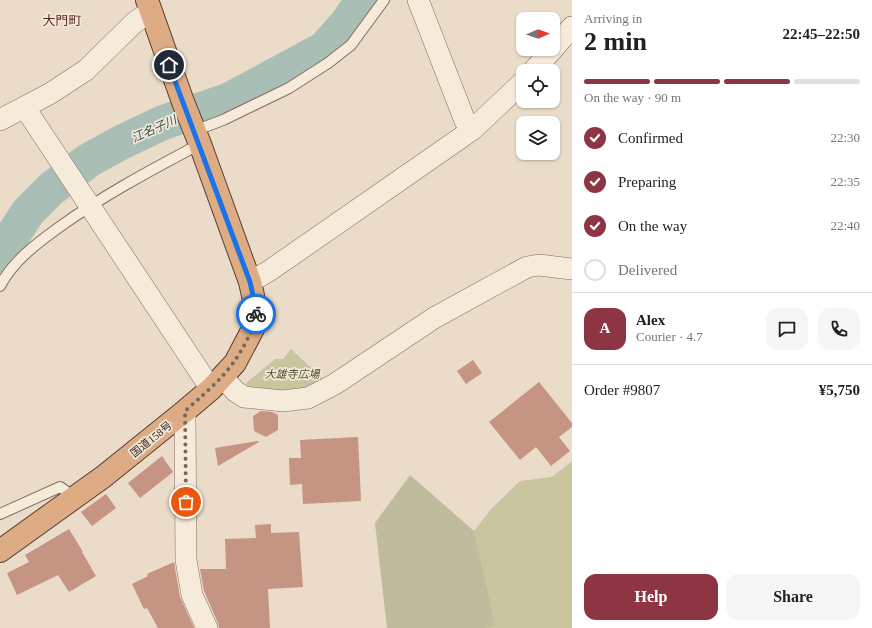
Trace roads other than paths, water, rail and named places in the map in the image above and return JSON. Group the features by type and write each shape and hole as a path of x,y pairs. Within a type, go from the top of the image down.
{"highway":[{"name":"国道158号","path":"0,551 103,477 185,411 217,383 235,363 256,323 256,309 250,282 149,6"}],"street":[{"path":"418,0 465,121 472,130"},
{"path":"0,120 51,93 86,70 135,22 149,6"},
{"path":"560,41 572,28"},
{"path":"539,64 547,56"},
{"path":"250,282 269,271 472,130 516,89"},
{"path":"25,108 90,206 217,383 244,397 283,401 308,398 335,384 434,318 527,267 539,265 572,269"},
{"path":"185,411 186,560 192,595 207,628"}],"lane":[{"path":"0,286 20,258 42,239 90,206 129,182 195,133 289,88 328,63 350,45 384,0"},
{"path":"0,514 60,487 74,497"}],"waterway":[{"name":"江名子川","path":"0,255 28,212 51,189 89,160 162,123 229,100 324,49 347,23 363,0"}],"district":[{"name":"大門町","path":"62,20"}],"park label":[{"name":"大雄寺広場","path":"292,374"}]}
